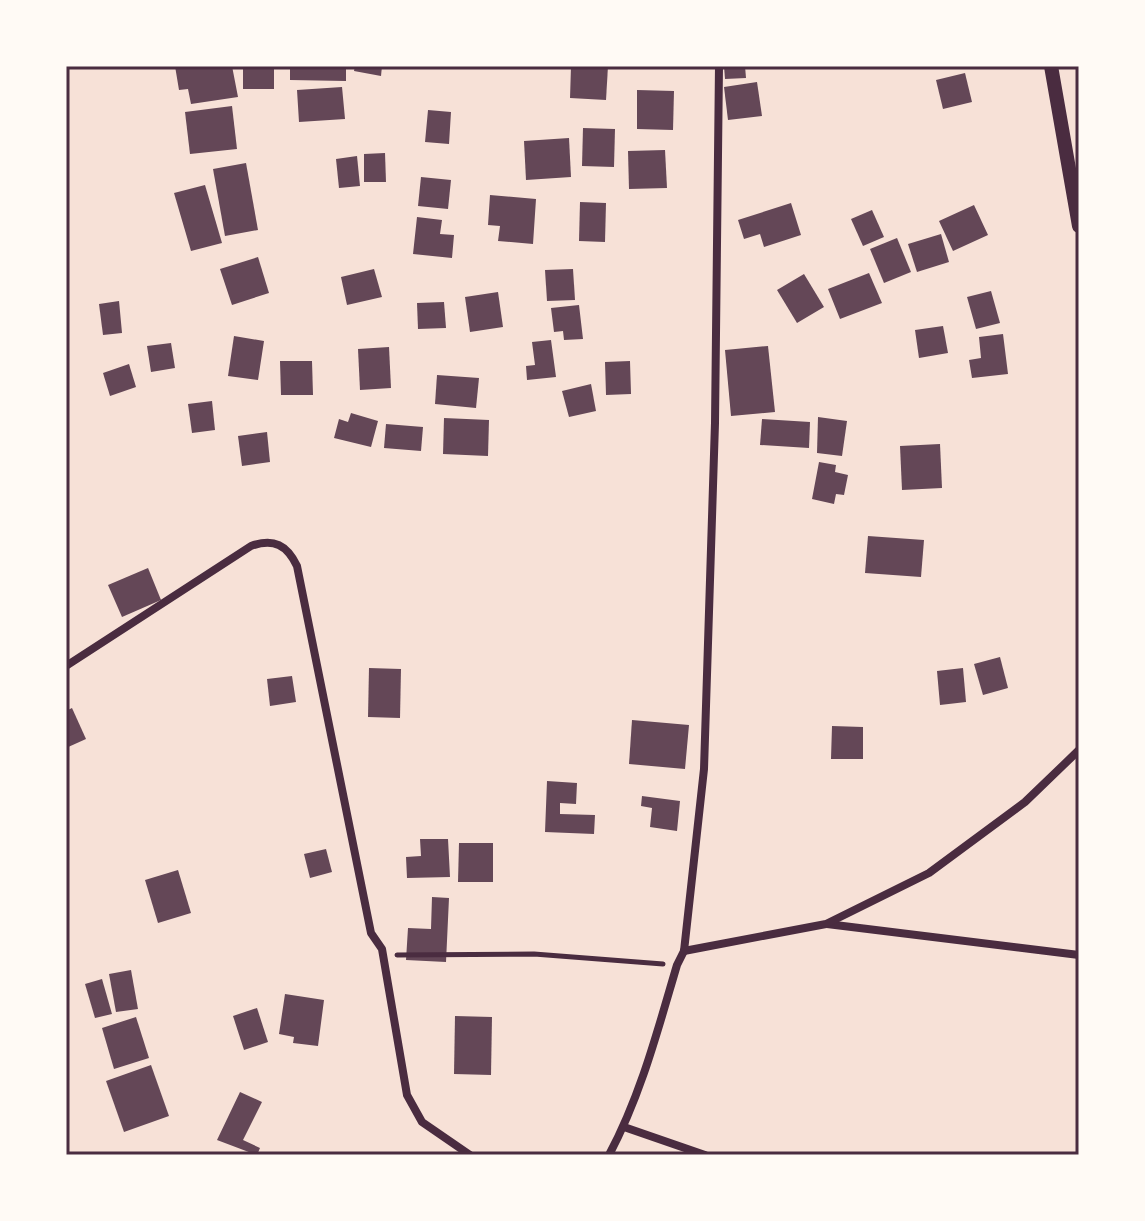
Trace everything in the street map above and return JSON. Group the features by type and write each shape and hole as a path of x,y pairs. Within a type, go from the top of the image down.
{"street":[{"path":"609,1155 624,1127 649,1061 677,965 684,951 704,769 715,423 719,66"},
{"path":"1051,66 1079,226"},
{"path":"66,666 251,546 264,541 278,543 290,551 297,566 371,933 382,949 407,1095 422,1122 470,1155"},
{"path":"684,951 826,924 929,873 1025,802 1079,750"},
{"path":"826,924 1079,955"},
{"path":"624,1127 705,1155"}],"path":[{"path":"382,949 402,956 534,954 677,965"}],"building":[{"path":"175,66 232,66 238,97 191,104 188,89 179,90"},
{"path":"243,66 274,66 274,89 243,89"},
{"path":"290,66 346,66 346,81 290,80"},
{"path":"355,66 382,66 381,76 354,71"},
{"path":"571,66 608,66 606,100 570,98"},
{"path":"724,66 745,66 746,78 725,79"},
{"path":"965,73 972,102 943,109 936,80"},
{"path":"757,82 762,116 728,120 724,87"},
{"path":"342,87 345,119 299,122 297,90"},
{"path":"637,90 674,91 673,130 637,129"},
{"path":"232,106 237,149 190,154 185,112"},
{"path":"428,110 451,112 449,144 425,142"},
{"path":"583,128 615,129 614,167 582,166"},
{"path":"569,138 571,177 526,180 524,141"},
{"path":"665,150 667,188 629,189 628,151"},
{"path":"385,153 386,182 364,182 364,154"},
{"path":"357,156 360,186 339,188 336,159"},
{"path":"246,163 258,230 225,236 213,169"},
{"path":"421,177 451,180 448,209 418,206"},
{"path":"205,185 222,243 191,251 174,193"},
{"path":"490,195 536,199 533,244 498,241 500,226 488,225"},
{"path":"580,202 606,203 605,242 579,241"},
{"path":"791,203 801,235 764,247 760,234 744,239 738,220"},
{"path":"974,205 988,235 953,251 939,221"},
{"path":"872,210 884,237 863,246 851,219"},
{"path":"417,217 442,220 440,234 454,235 452,258 413,254"},
{"path":"941,234 949,262 917,272 908,244"},
{"path":"897,238 911,272 884,283 870,249"},
{"path":"258,257 269,293 232,305 220,269"},
{"path":"374,269 382,297 347,305 341,277"},
{"path":"573,269 575,300 547,301 545,270"},
{"path":"869,273 882,303 840,319 828,289"},
{"path":"804,274 824,307 797,323 777,290"},
{"path":"991,291 1000,323 976,329 967,297"},
{"path":"498,292 503,327 470,332 465,297"},
{"path":"119,301 122,333 103,335 99,304"},
{"path":"444,302 446,328 418,329 417,303"},
{"path":"579,305 583,339 564,340 563,331 554,332 551,308"},
{"path":"943,326 948,353 919,358 915,330"},
{"path":"1003,334 1008,374 972,378 969,360 981,358 979,337"},
{"path":"234,336 264,341 258,380 228,376"},
{"path":"551,340 556,377 527,380 526,366 535,365 532,342"},
{"path":"171,343 175,368 151,372 147,346"},
{"path":"768,346 775,412 731,416 725,350"},
{"path":"389,347 391,388 360,390 358,349"},
{"path":"280,361 312,361 313,395 281,395"},
{"path":"630,361 631,394 606,395 605,362"},
{"path":"129,364 136,387 110,396 103,373"},
{"path":"437,375 479,378 476,408 435,404"},
{"path":"591,384 596,411 569,417 562,391"},
{"path":"212,401 215,430 192,433 188,404"},
{"path":"351,413 378,421 371,447 334,438 339,419 348,422"},
{"path":"818,417 847,421 842,456 817,453"},
{"path":"444,418 489,420 488,456 443,454"},
{"path":"762,419 810,422 809,448 760,445"},
{"path":"386,424 423,427 421,451 384,448"},
{"path":"267,432 270,462 242,466 238,436"},
{"path":"940,444 942,488 902,490 900,446"},
{"path":"819,462 836,465 835,472 848,475 844,495 836,494 834,504 812,499"},
{"path":"868,536 924,540 921,577 865,573"},
{"path":"148,568 161,600 122,617 108,585"},
{"path":"1000,657 1008,688 983,695 974,664"},
{"path":"369,668 401,669 400,718 368,717"},
{"path":"963,668 966,702 940,705 937,671"},
{"path":"292,676 296,702 270,706 267,679"},
{"path":"72,708 86,739 66,748 66,711"},
{"path":"632,720 689,725 685,769 629,764"},
{"path":"832,726 863,727 863,759 831,759"},
{"path":"547,781 577,783 576,804 560,803 560,814 595,815 594,834 545,832"},
{"path":"642,796 680,801 677,831 650,827 652,808 641,806"},
{"path":"420,839 448,839 450,877 407,878 406,857 421,856"},
{"path":"459,843 493,843 493,882 458,882"},
{"path":"326,849 332,872 310,878 304,854"},
{"path":"178,870 191,913 158,923 145,880"},
{"path":"432,897 449,898 446,962 406,960 408,928 431,929"},
{"path":"131,970 138,1009 116,1012 109,974"},
{"path":"102,979 112,1014 95,1018 85,984"},
{"path":"285,994 324,1000 318,1046 293,1043 294,1037 279,1034"},
{"path":"257,1008 268,1042 244,1050 233,1016"},
{"path":"455,1016 492,1017 491,1075 454,1074"},
{"path":"136,1017 149,1058 114,1069 102,1028"},
{"path":"151,1065 169,1116 124,1132 106,1081"},
{"path":"240,1092 262,1102 243,1140 260,1148 257,1155 217,1140"}]}
